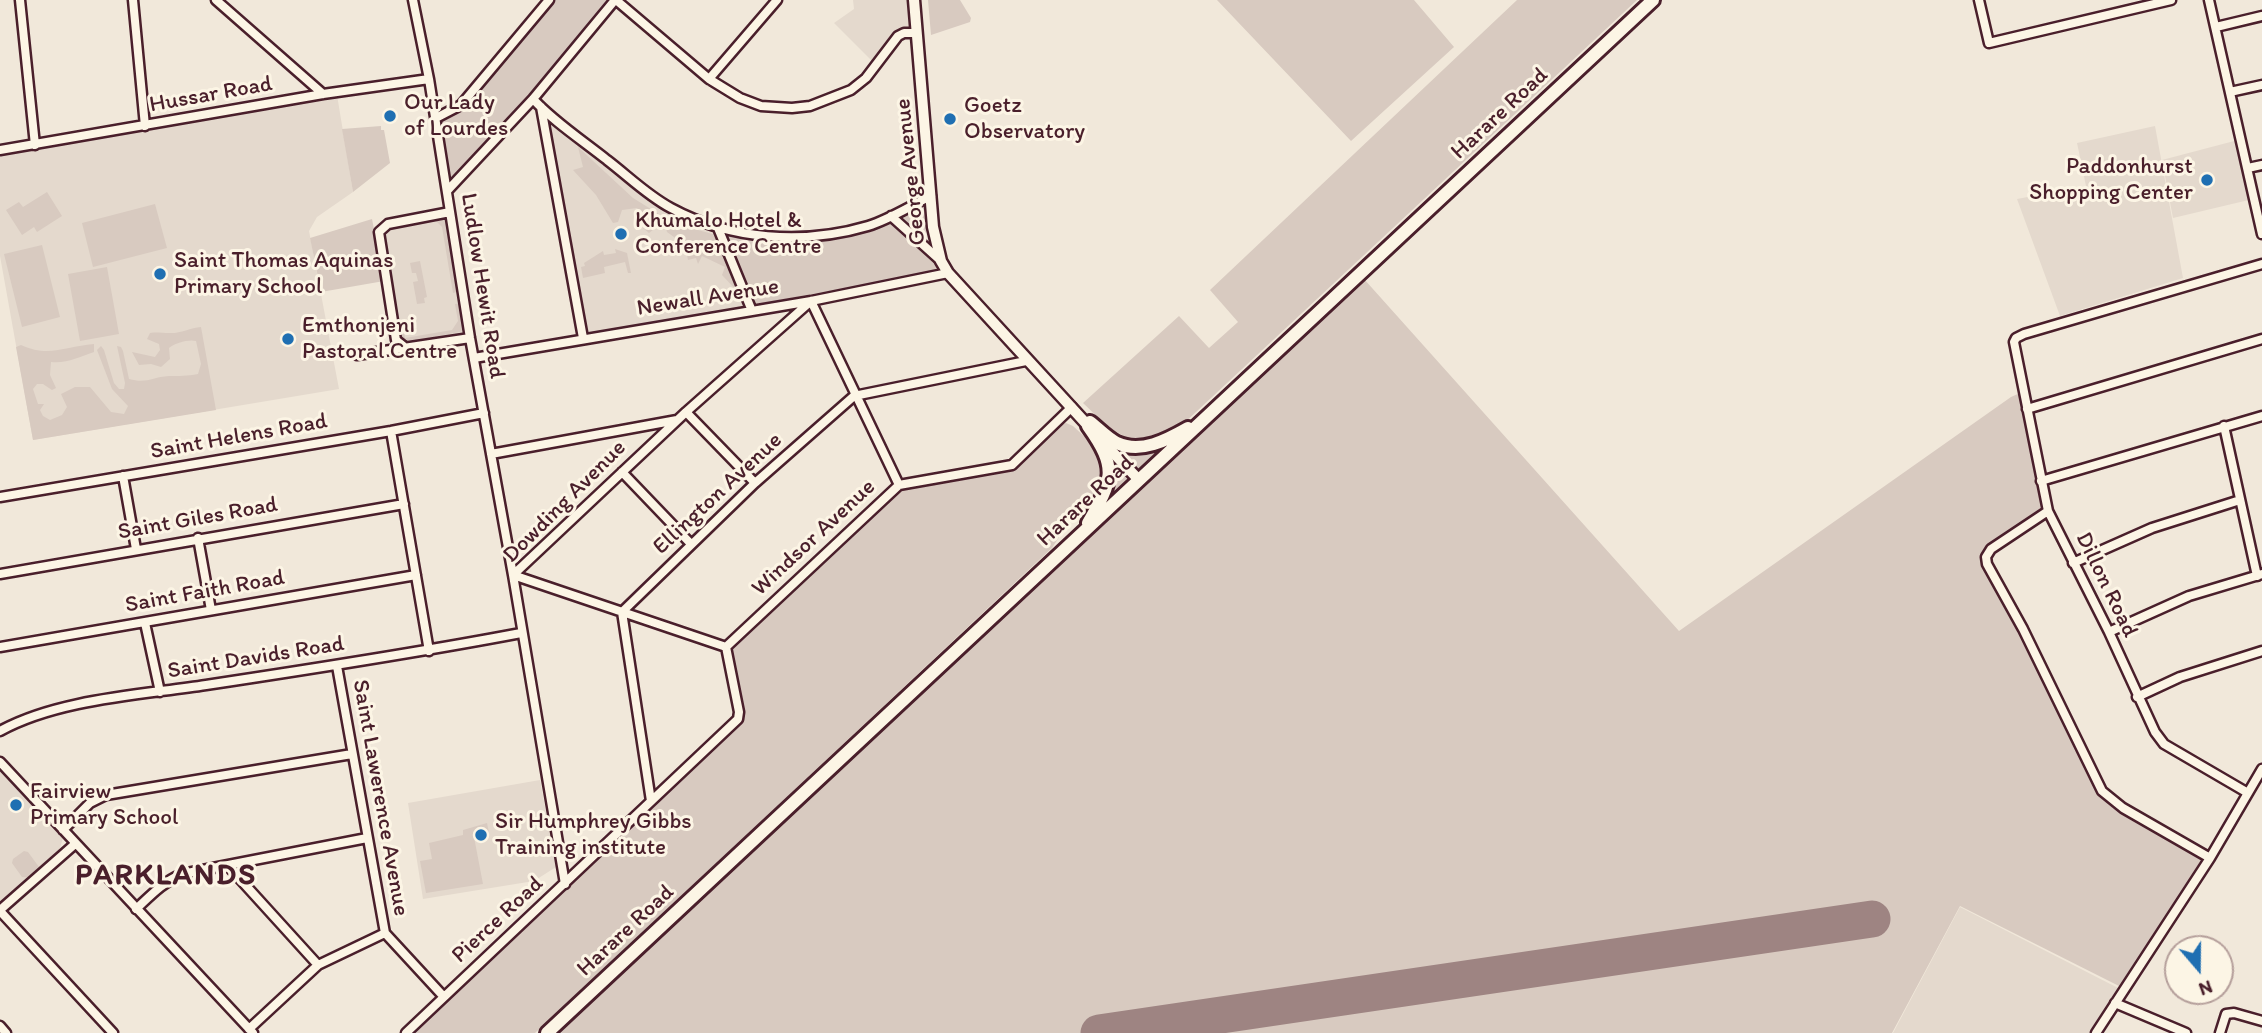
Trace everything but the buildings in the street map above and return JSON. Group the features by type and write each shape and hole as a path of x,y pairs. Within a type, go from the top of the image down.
{"highway":[{"name":"Harare Road","path":"547,1033 1653,0"},
{"path":"1088,423 1117,443 1147,447 1206,418"},
{"path":"1079,538 1104,495 1110,474 1106,453 1088,423"}],"main road":[{"name":"George Avenue","path":"914,0 933,227 941,261 948,273 1026,360 1141,478"}],"street":[{"path":"20,0 35,145"},
{"path":"133,0 145,126"},
{"path":"216,0 323,94"},
{"path":"436,118 461,105 549,0"},
{"path":"447,191 533,99 616,0 709,79 740,98 761,106 810,106 851,90 866,78 898,36 916,33"},
{"path":"709,79 777,0"},
{"path":"1979,0 1989,43 2171,0"},
{"path":"2209,0 2262,234"},
{"name":"Ludlow Hewit Road","path":"411,1 436,118 470,338 513,575"},
{"path":"2216,27 2262,16"},
{"name":"Hussar Road","path":"0,150 323,94 429,79"},
{"path":"2230,92 2262,85"},
{"path":"533,99 668,207 718,228 766,236 815,236 869,225 931,196"},
{"path":"541,107 583,338"},
{"path":"2248,168 2262,165"},
{"path":"406,348 396,340 379,232 388,223 450,212"},
{"path":"891,216 941,261"},
{"path":"718,228 752,311"},
{"name":"Dillon Road","path":"2248,793 2161,741 2137,697 2109,632 2048,511 2014,340 2024,334 2073,318 2262,264"},
{"name":"Newall Avenue","path":"474,358 811,301 948,273"},
{"path":"811,301 898,485"},
{"name":"Dowding Avenue","path":"565,884 513,575 677,420 811,301"},
{"path":"357,355 470,338"},
{"path":"2027,409 2262,339"},
{"name":"Ellington Avenue","path":"622,612 755,483 855,396 1026,360"},
{"name":"Windsor Avenue","path":"726,647 898,485 1012,465 1075,410"},
{"path":"686,412 755,483"},
{"name":"Saint Helens Road","path":"0,497 484,413"},
{"path":"2041,481 2262,416"},
{"path":"491,454 677,420"},
{"path":"2109,632 2179,600 2259,575 2224,426"},
{"path":"391,431 429,651"},
{"path":"622,472 691,544"},
{"path":"123,476 136,549"},
{"path":"2073,563 2152,528 2240,499"},
{"name":"Saint Giles Road","path":"0,574 404,504"},
{"path":"2048,511 1990,549 1986,557 1987,564 2029,640 2102,791 2123,808 2210,858"},
{"path":"198,538 211,610"},
{"name":"Saint Faith Road","path":"0,647 416,575"},
{"path":"513,575 726,647"},
{"path":"622,612 651,801"},
{"path":"145,622 160,692"},
{"name":"Saint Davids Road","path":"0,731 22,720 69,707 429,651 521,633"},
{"name":"Pierce Road","path":"406,1033 738,719 726,647"},
{"path":"2137,697 2180,677 2262,651"},
{"name":"Saint Lawerence Avenue","path":"337,666 385,933 444,997"},
{"path":"63,830 90,803 106,795 352,754"},
{"path":"0,762 251,1031 318,965 385,933"},
{"path":"2096,1033 2210,858 2262,769"},
{"path":"136,909 175,877 367,838"},
{"path":"75,844 0,911 113,1033"},
{"path":"229,867 318,965"},
{"path":"2115,1003 2186,1033"},
{"path":"2220,1033 2226,1014 2234,1013 2262,1021"},
{"path":"0,1026 6,1033"}],"shaded area":[{"path":"551,0 613,0 447,188 440,141 442,117 457,111"},
{"path":"853,0 911,0 914,30 904,30 874,63 834,23 854,9"},
{"path":"928,0 960,0 971,18 970,22 931,35"},
{"path":"1217,0 1414,0 1454,47 1351,141"},
{"path":"1517,0 1637,0 1181,426 1151,438 1128,437 1107,425 1083,403 1179,316 1209,348 1238,322 1210,290"},
{"name":"Saint Thomas Aquinas Primary School","path":"337,95 353,192 317,217 309,231 339,389 33,440 0,256 0,155"},
{"path":"543,111 637,185 717,229 751,310 584,336"},
{"path":"381,126 390,163 353,192 342,129"},
{"path":"2155,126 2183,278 2060,316 2017,199 2086,186 2077,143"},
{"name":"Paddonhurst Shopping Center","path":"2238,140 2253,199 2173,218 2162,160"},
{"path":"578,147 633,198 667,219 649,233 643,228 646,219 637,208 622,210 618,222 613,223 596,195 573,170 583,167"},
{"path":"47,192 62,216 37,232 34,227 22,235 6,210 19,202 23,207"},
{"path":"924,203 928,245 937,266 934,272 752,305 721,230 765,237 848,231"},
{"path":"155,204 167,248 93,267 82,223"},
{"path":"449,214 468,336 406,346 399,342 382,229"},
{"path":"448,216 460,291 453,293 442,227 434,219"},
{"path":"372,219 384,281 321,292 310,238"},
{"path":"673,223 716,235 740,291 722,275 725,267 702,256 698,264 696,258 688,260 686,250 680,251 681,242 667,232 666,228"},
{"path":"42,245 60,317 22,327 4,254"},
{"path":"615,249 627,253 631,273 628,273 625,262 604,267 605,273 583,278 581,267 585,266 584,263 603,251 604,255 616,253"},
{"path":"420,261 427,297 424,298 425,303 417,304 413,282 418,281 416,273 412,273 410,263"},
{"path":"107,267 119,334 80,341 68,274"},
{"path":"1364,279 1679,631 2020,393 2045,507 1986,548 1982,560 2021,629 2097,786 2202,858 2203,862 2121,987 1960,906 1892,1033 558,1033"},
{"path":"462,303 465,331 406,342 399,339 398,333 404,332 405,338 452,330 458,321 455,304"},
{"path":"201,327 216,410 33,440 16,347 21,345 49,351 94,344 94,352 67,361 51,362 50,375 56,388 52,390 43,384 37,384 33,389 38,404 44,404 40,410 43,416 50,420 62,415 67,407 61,394 75,387 90,387 111,412 124,414 128,406 112,389 97,350 101,346 104,350 114,383 119,389 124,389 125,383 117,346 123,351 129,379 145,381 198,374 201,364 196,341 182,342 169,348 170,359 161,367 139,365 132,352 155,357 160,350 159,344 147,339 150,333 177,333"},
{"path":"1066,423 1097,448 1103,469 1098,494 1088,507 1065,528 1052,548 535,1033 409,1033 739,721 731,659 733,647 766,611 900,489 976,477 1010,468 1050,432"},
{"path":"1172,439 1140,470 1115,445"},
{"path":"1108,453 1131,477 1100,508"},
{"name":"Fairview Primary School","path":"0,771 63,838 59,851 0,902"},
{"name":"Sir Humphrey Gibbs Training institute","path":"540,780 556,867 534,881 423,899 408,803"},
{"path":"487,823 489,833 474,837 483,884 426,893 420,861 432,859 429,843 463,835 463,830"},
{"path":"24,851 28,852 39,867 31,877 22,877 12,863 13,859"},
{"path":"1960,907 2120,989 2092,1033 1893,1033"}],"runway":[{"path":"1099,1033 1872,919"}],"place":[{"name":"Our Lady of Lourdes","path":"390,116"},
{"name":"Goetz Observatory","path":"950,119"},
{"name":"Paddonhurst Shopping Center","path":"2207,180"},
{"name":"Khumalo Hotel & Conference Centre","path":"621,234"},
{"name":"Saint Thomas Aquinas Primary School","path":"160,274"},
{"name":"Emthonjeni Pastoral Centre","path":"288,339"},
{"name":"Fairview Primary School","path":"16,805"},
{"name":"Sir Humphrey Gibbs Training institute","path":"481,835"}],"district":[{"name":"PARKLANDS","path":"166,876"}]}
